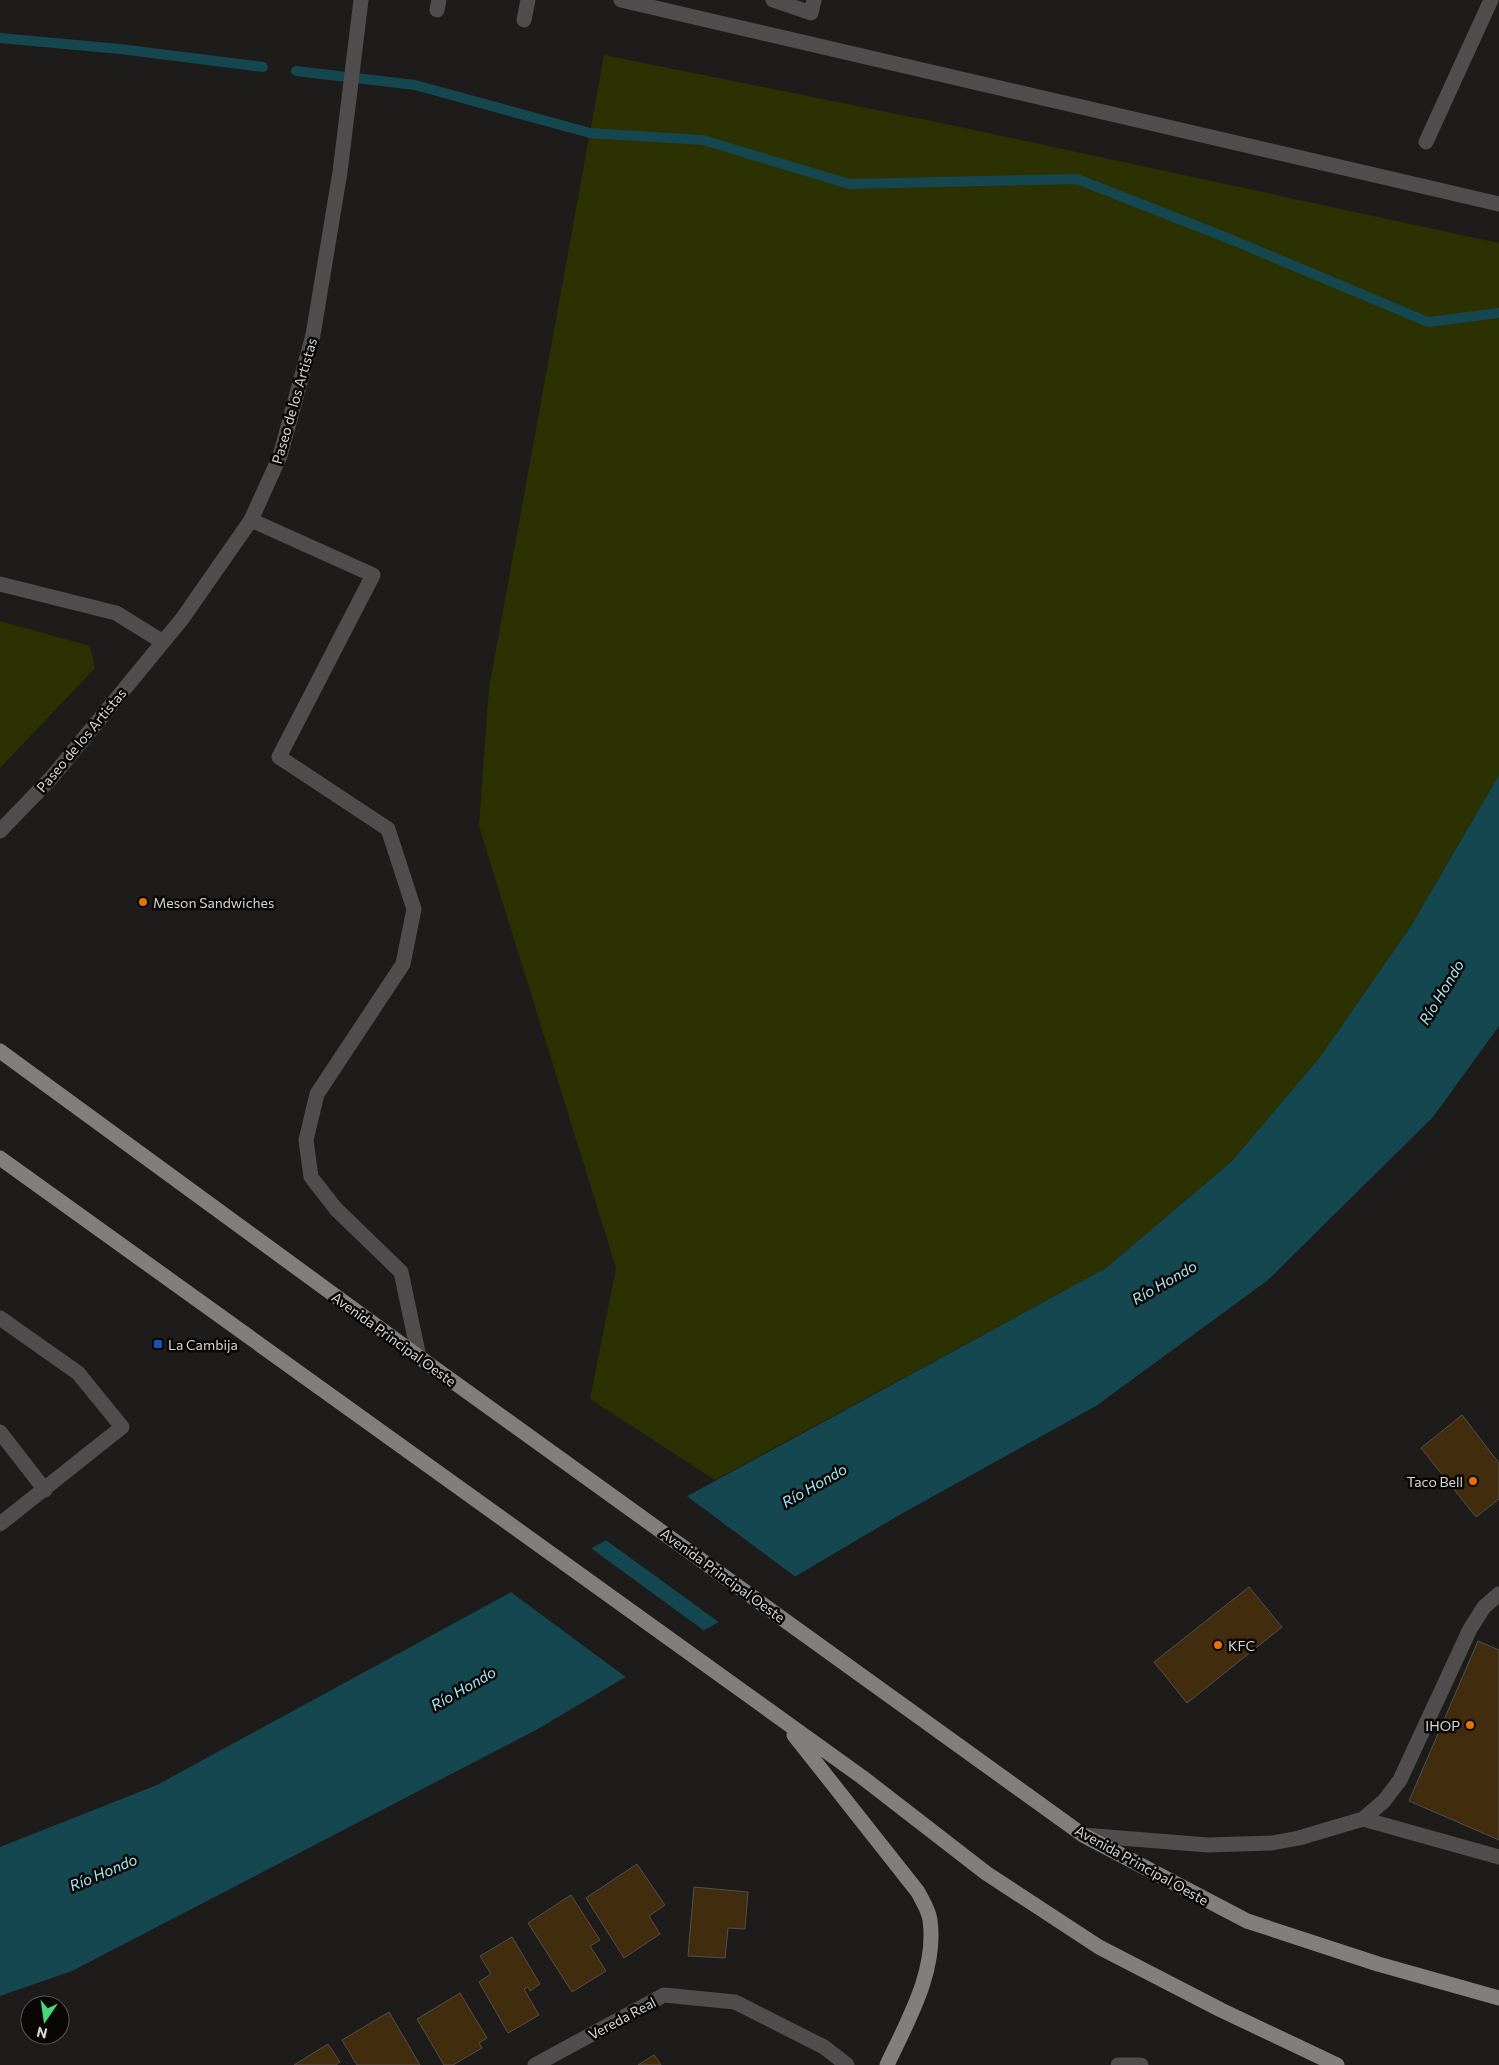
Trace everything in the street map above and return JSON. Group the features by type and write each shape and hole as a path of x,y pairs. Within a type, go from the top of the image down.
{"main road":[{"name":"Avenida Principal Oeste","path":"0,1051 419,1357 1084,1835 1246,1921 1378,1964 1499,1998"},
{"path":"0,1158 862,1777 986,1873 1099,1947 1221,2010 1337,2065"},
{"path":"782,1720 918,1892 930,1919 930,1962 914,2006 887,2065"}],"street":[{"name":"Paseo de los Artistas","path":"0,832 52,777 164,642 251,520 280,456 313,335 340,172 361,0"},
{"path":"524,20 528,0"},
{"path":"621,0 1499,204"},
{"path":"773,0 811,13 814,0"},
{"path":"1426,142 1491,0"},
{"path":"251,520 372,575 279,757 388,830 414,910 403,964 316,1094 306,1140 311,1177 336,1208 401,1272 419,1357"},
{"path":"0,584 116,613 164,642"},
{"path":"0,1318 78,1373 122,1427 0,1524"},
{"path":"0,1432 45,1490"},
{"path":"1084,1835 1208,1845 1272,1843 1299,1838 1363,1819 1384,1801 1400,1780 1470,1629 1484,1607 1499,1594"},
{"path":"1363,1819 1499,1857"},
{"name":"Vereda Real","path":"535,2065 664,1995 735,2002 824,2048 847,2065"},
{"path":"1118,2065 1141,2065"}],"green space":[{"path":"604,55 951,125 1499,243 1499,775 1411,926 1320,1057 1232,1161 1106,1268 715,1480 590,1399 616,1268 479,826 489,688"},
{"path":"0,621 90,646 95,668 0,768"}],"water":[{"name":"Río Hondo","path":"1499,775 1499,1026 1433,1117 1268,1280 1096,1406 894,1518 536,1730 72,1971 0,1996 0,1847 157,1785 1106,1268 1232,1161 1320,1057 1411,926"}],"pier":[{"path":"684,1494 797,1578 720,1623 603,1538"},
{"path":"588,1546 706,1632 627,1678 508,1590"}],"building":[{"name":"Taco Bell","path":"1462,1415 1499,1463 1499,1499 1476,1517 1421,1448"},
{"name":"KFC","path":"1249,1587 1282,1627 1187,1703 1154,1662"},
{"name":"IHOP","path":"1478,1641 1499,1650 1499,1840 1409,1801"},
{"path":"637,1864 665,1905 649,1916 660,1934 624,1958 586,1898"},
{"path":"694,1887 748,1892 745,1929 728,1928 725,1958 688,1956"},
{"path":"571,1895 600,1940 590,1946 606,1971 572,1992 528,1923"},
{"path":"512,1937 540,1984 530,1991 528,1987 524,1989 539,2015 508,2033 479,1982 491,1974 480,1956"},
{"path":"460,1993 487,2038 479,2043 482,2048 453,2065 444,2065 417,2019"},
{"path":"389,2012 420,2065 357,2065 342,2040"},
{"path":"328,2044 340,2062 336,2065 294,2065"},
{"path":"654,2055 661,2065 638,2065"}],"waterway":[{"path":"0,38 120,49 263,67"},
{"path":"296,71 415,85 590,133 703,140 849,184 1077,179 1230,239 1428,322 1499,313"}],"place":[{"name":"Meson Sandwiches","path":"143,902"},
{"name":"La Cambija","path":"158,1344"},
{"name":"Taco Bell","path":"1473,1481"},
{"name":"KFC","path":"1218,1645"},
{"name":"IHOP","path":"1470,1725"}]}
